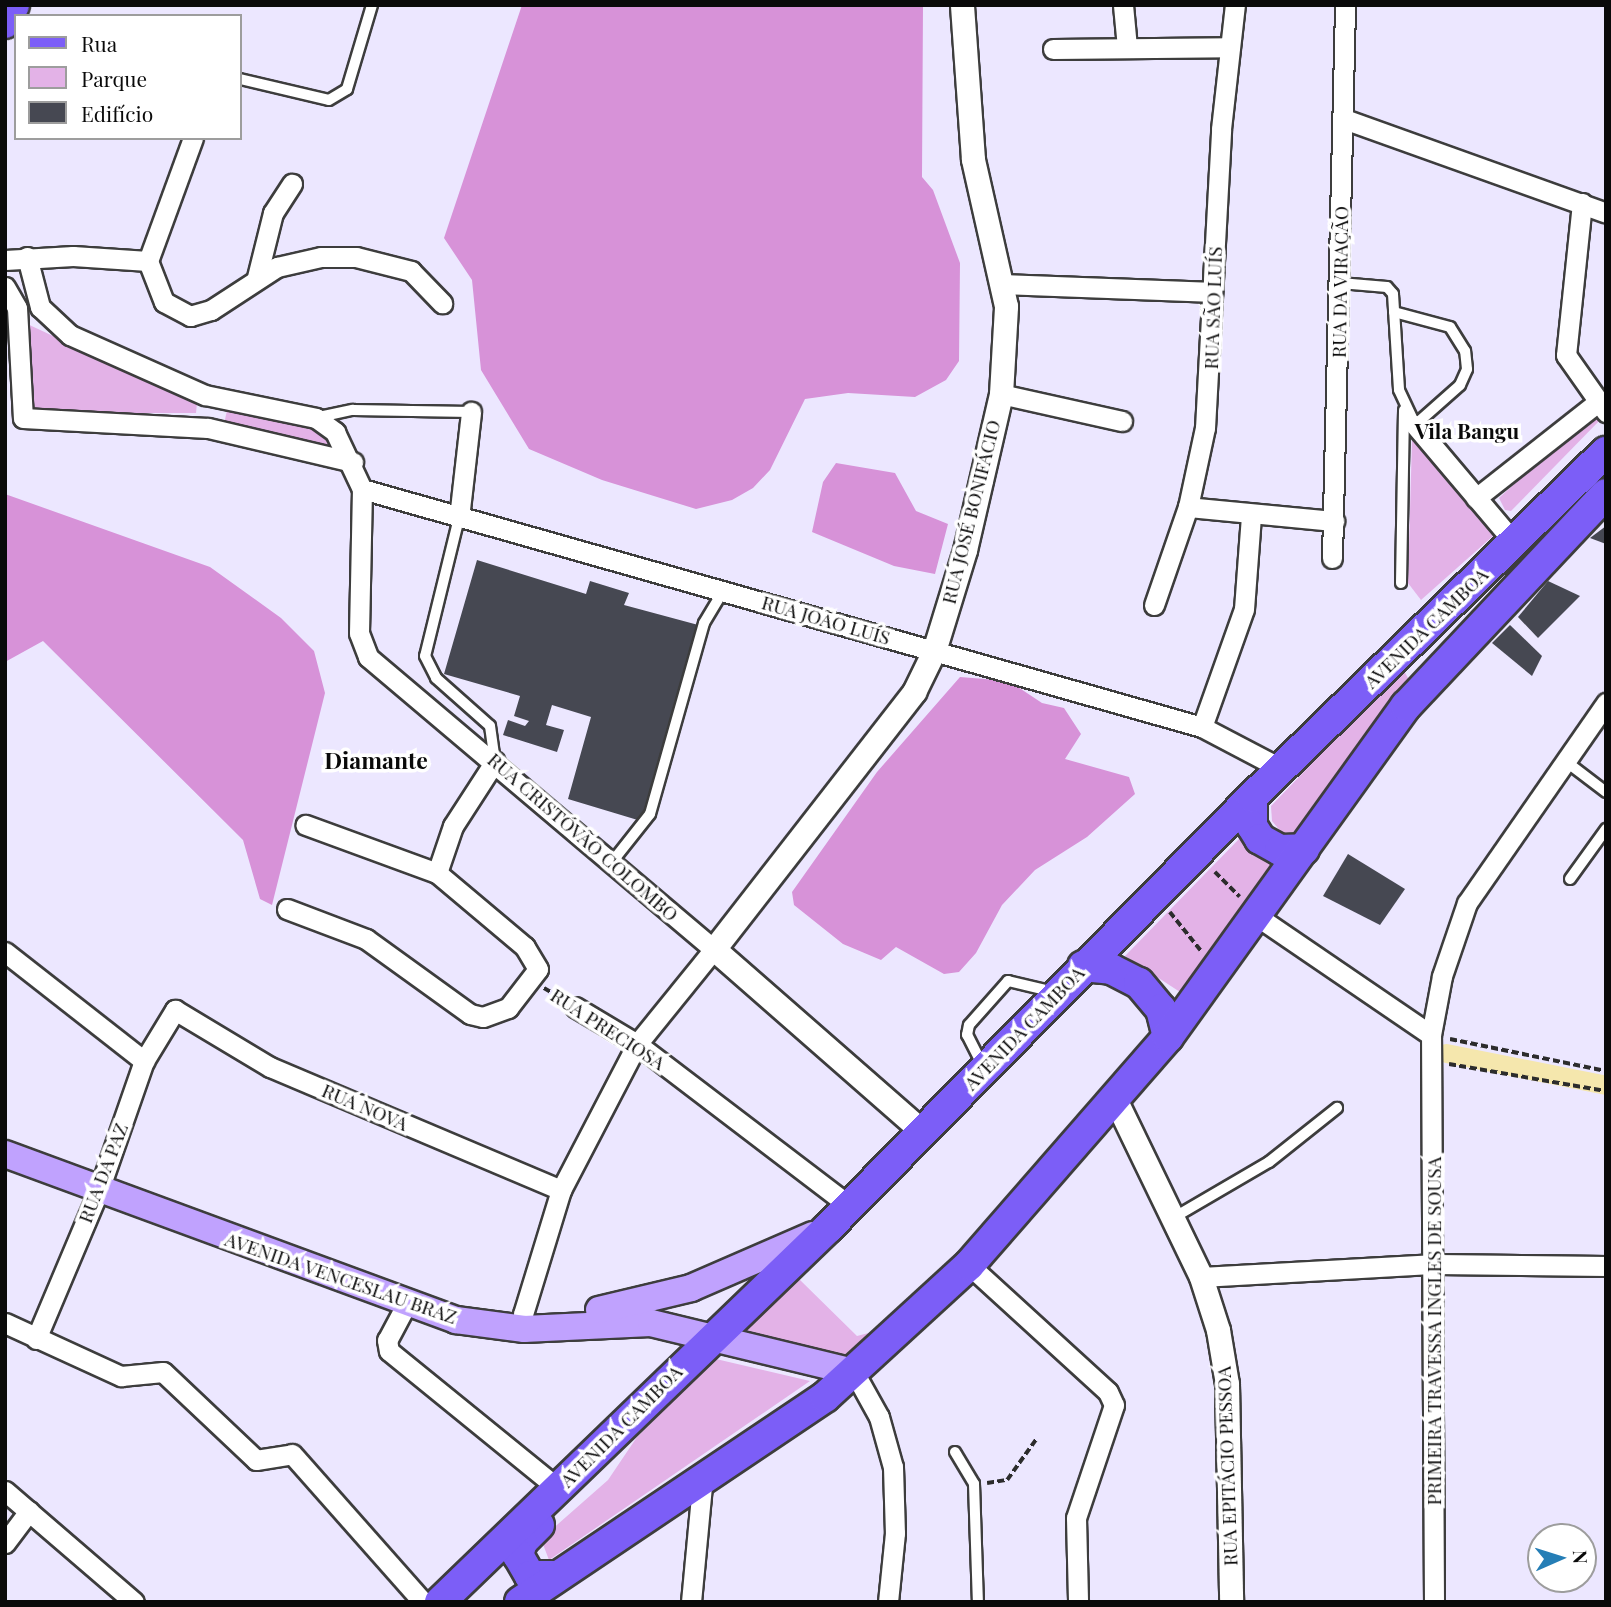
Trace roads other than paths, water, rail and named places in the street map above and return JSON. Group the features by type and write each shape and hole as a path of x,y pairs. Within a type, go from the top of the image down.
{"main road":[{"path":"5,23 14,5"},
{"name":"AVENIDA CAMBOA","path":"440,1602 603,1447 708,1338 828,1228 1252,797 1606,452"},
{"name":"AVENIDA CAMBOA","path":"520,1602 703,1474 825,1397 969,1265 1116,1101 1168,1037 1255,905 1304,849 1406,706 1604,497"},
{"path":"1252,797 1252,827 1260,839 1280,850 1304,849"},
{"path":"1083,966 1111,969 1139,983 1161,1009 1168,1037"},
{"name":"AVENIDA VENCESLAU BRAZ","path":"5,1139 101,1183 406,1305 456,1320 650,1323 853,1372"},
{"name":"AVENIDA VENCESLAU BRAZ","path":"5,1154 101,1183 408,1290 524,1322 594,1311 691,1288 828,1228"},
{"path":"554,1576 530,1576 518,1555 522,1542 583,1481 603,1447"}],"street":[{"name":"RUA JOSÉ BONIFÁCIO","path":"714,949 900,713 934,651 965,550 1001,394 1004,284 973,159 962,5"},
{"path":"1123,5 1127,47"},
{"name":"RUA SÃO LUÍS","path":"1154,605 1188,507 1205,428 1212,292 1235,5"},
{"name":"RUA DA VIRAÇÃO","path":"1332,558 1345,5"},
{"path":"1053,49 1230,47"},
{"path":"1344,119 1606,213"},
{"path":"192,140 148,261 164,302 190,316 211,310 257,277 295,262 356,257 411,271 442,303"},
{"path":"257,277 273,213 292,184"},
{"path":"1476,498 1602,407 1566,355 1582,203"},
{"path":"5,260 27,257 148,261"},
{"path":"27,257 40,307 54,323 217,399 316,418"},
{"path":"1004,284 1212,292"},
{"path":"5,287 17,308 23,418 208,428 353,461"},
{"path":"1001,394 1122,421"},
{"path":"208,428 217,399"},
{"path":"459,518 471,412"},
{"path":"1409,417 1514,541"},
{"name":"RUA CRISTÓVÃO COLOMBO","path":"316,418 335,432 353,461 362,489 362,647 376,665 495,761 923,1132"},
{"name":"RUA JOÃO LUÍS","path":"362,489 1202,727 1282,769"},
{"path":"1188,507 1334,522"},
{"path":"1202,727 1244,609 1251,515"},
{"name":"PRIMEIRA TRAVESSA INGLES DE SOUSA","path":"1434,1602 1436,1264 1431,1035 1451,941 1467,903 1606,703"},
{"path":"437,873 453,826 495,761"},
{"name":"RUA PRECIOSA","path":"287,909 366,939 470,1014 496,1015 534,982 536,958 437,873 306,825"},
{"path":"1255,905 1431,1035"},
{"path":"524,1322 561,1190 637,1044 714,949"},
{"path":"5,952 144,1061"},
{"name":"RUA PRECIOSA","path":"575,1007 637,1044 850,1206"},
{"name":"RUA DA PAZ","path":"36,1339 101,1183 144,1061 175,1010"},
{"name":"RUA NOVA","path":"175,1010 271,1067 561,1190"},
{"name":"RUA EPITÁCIO PESSOA","path":"1116,1101 1201,1277 1218,1330 1227,1384 1231,1602"},
{"path":"1201,1277 1436,1264 1606,1266"},
{"path":"969,1265 1108,1392 1114,1405 1076,1518 1078,1602"},
{"path":"406,1305 387,1340 389,1351 559,1489"},
{"path":"5,1323 121,1376 158,1372 170,1377 256,1460 266,1461 280,1452 296,1458 423,1602"},
{"path":"853,1372 879,1417 893,1467 896,1522 888,1602"},
{"path":"691,1602 703,1474"},
{"path":"5,1491 134,1602"},
{"path":"5,1543 29,1511"}],"lane":[{"path":"242,79 329,100 347,89 372,5"},
{"path":"1340,284 1387,287 1394,312 1409,417 1401,583"},
{"path":"1394,312 1450,327 1465,351 1467,369 1460,385 1409,417"},
{"path":"316,418 353,410 471,412"},
{"path":"459,518 425,656 436,678 491,726 495,761"},
{"path":"612,862 650,814 704,622 723,591"},
{"path":"1564,760 1606,792"},
{"path":"1570,879 1606,829"},
{"path":"985,1069 967,1035 968,1025 1008,981 1058,993"},
{"path":"1172,1218 1269,1162 1337,1108"},
{"path":"955,1452 974,1484 978,1602"}],"waterway":[{"path":"1446,1053 1606,1085"}],"district":[{"name":"Vila Bangu","path":"1467,430"},
{"name":"Diamante","path":"376,760"}]}
